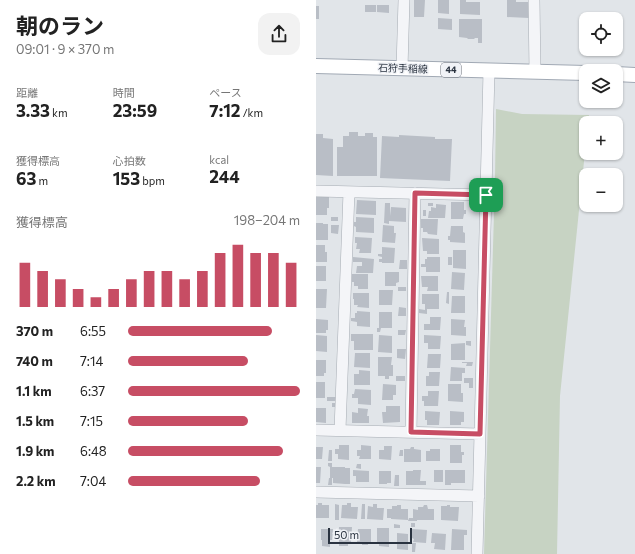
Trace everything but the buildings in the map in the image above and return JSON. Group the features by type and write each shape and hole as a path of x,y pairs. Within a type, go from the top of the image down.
{"main road":[{"name":"石狩手稲線","path":"316,66 579,73"},
{"path":"623,74 635,75"}],"street":[{"path":"402,68 404,0"},
{"path":"534,0 535,72"},
{"path":"477,554 489,71"},
{"path":"316,191 486,195"},
{"path":"340,430 349,192"},
{"path":"411,432 415,193"},
{"path":"316,430 480,434"},
{"path":"316,492 479,496"}],"green space":[{"path":"496,109 522,114 589,115 579,116 579,160 584,160 583,168 579,168 579,210 560,396 557,554 484,554"}],"route":[{"path":"415,193 486,195 480,434 411,432 415,193"}]}
